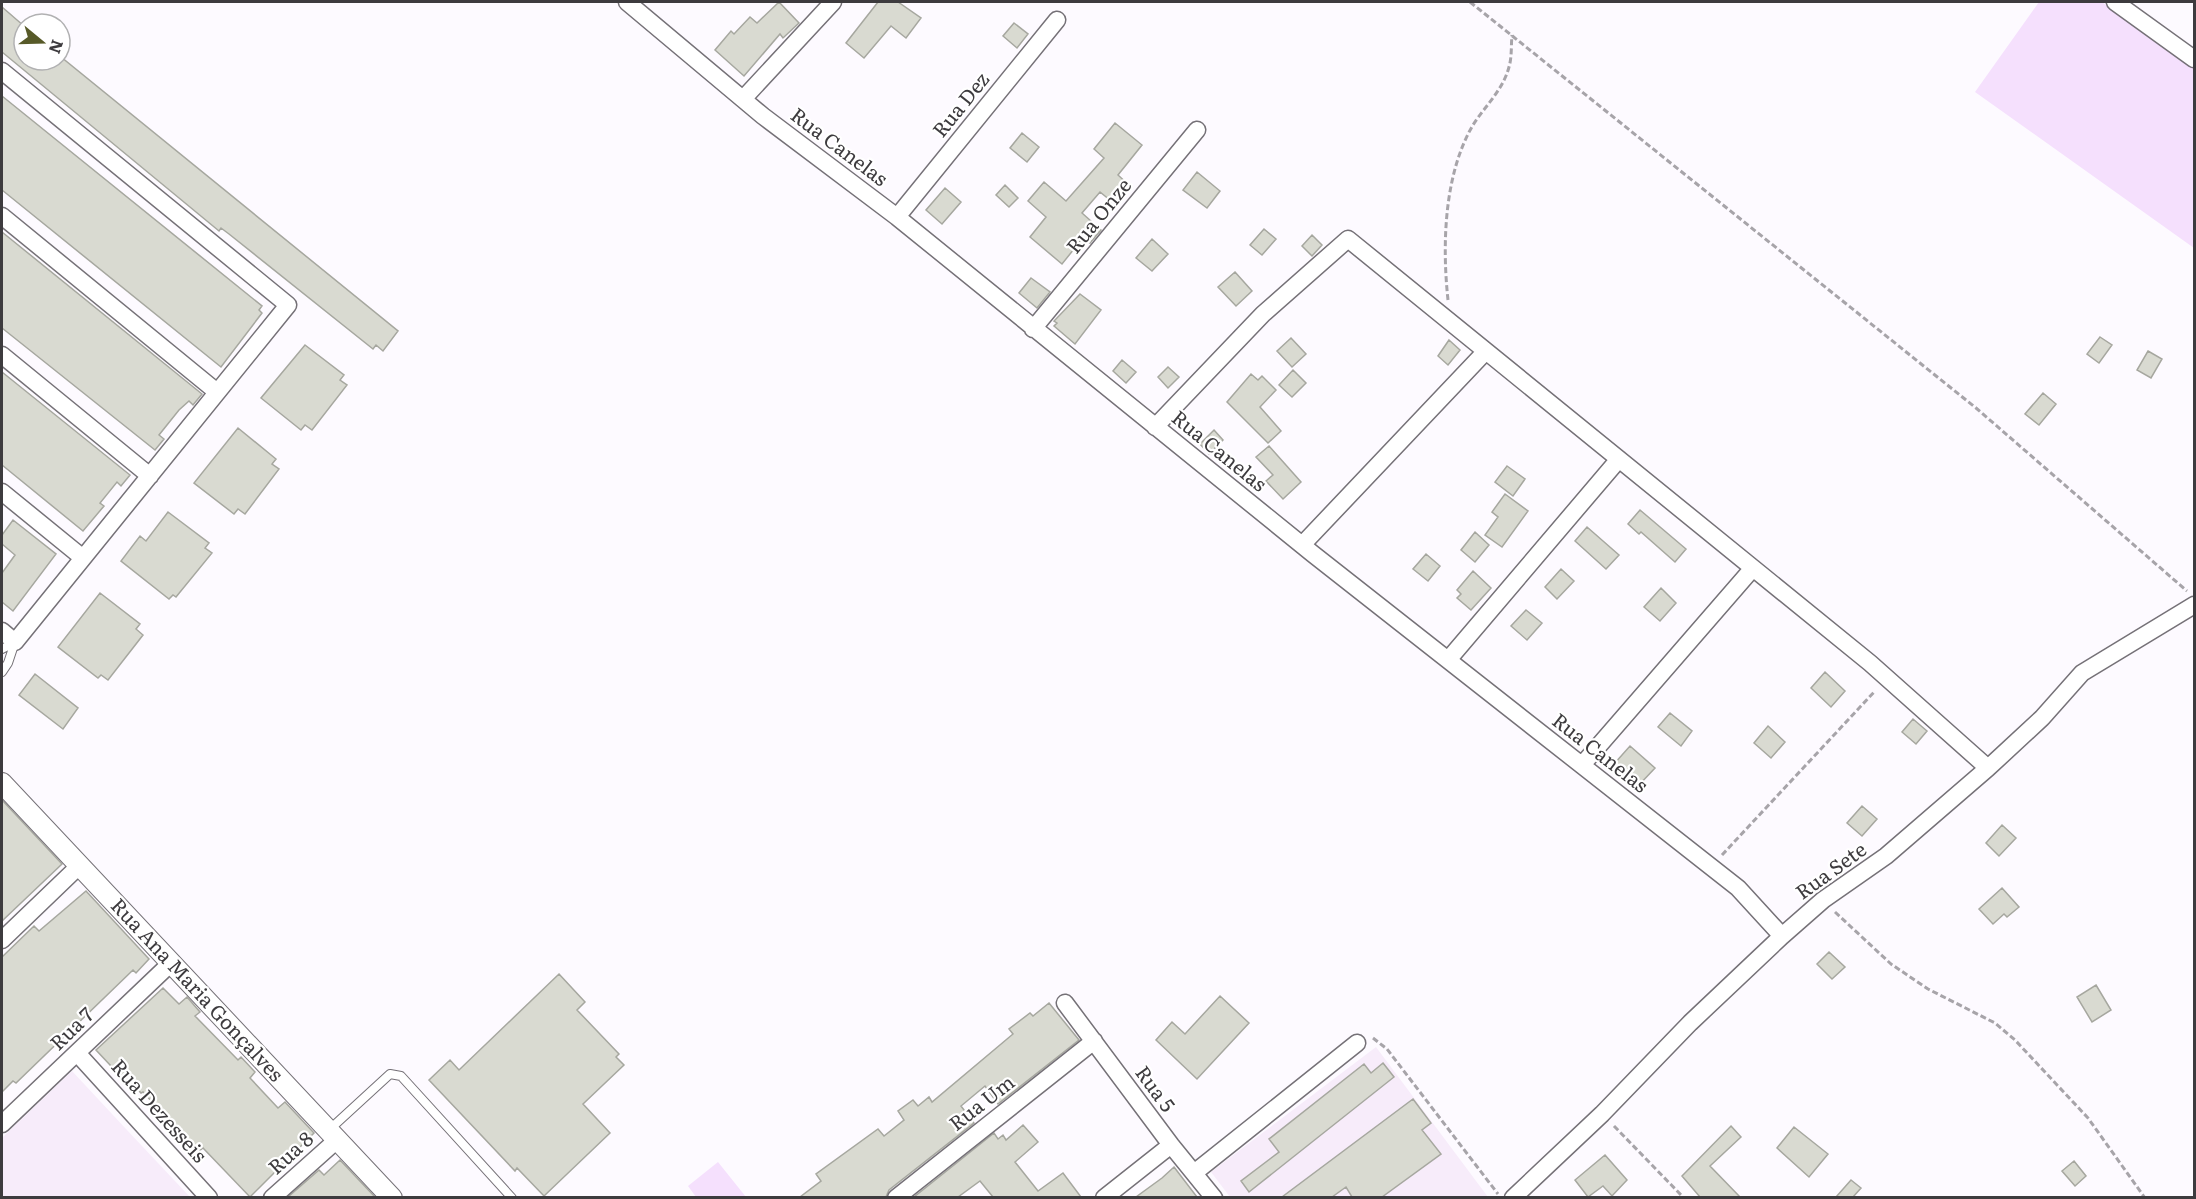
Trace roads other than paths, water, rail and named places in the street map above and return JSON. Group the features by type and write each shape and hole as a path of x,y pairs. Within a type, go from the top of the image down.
{"street":[{"name":"Rua Canelas","path":"627,2 743,99 897,217 1302,546 1738,888 1782,936"},
{"path":"743,99 833,2"},
{"path":"2115,2 2194,59"},
{"name":"Rua Dez","path":"897,217 1057,20"},
{"path":"2,71 288,306 83,558 8,645 2,631"},
{"name":"Rua Onze","path":"1034,329 1197,130"},
{"path":"2,216 218,392"},
{"path":"1155,427 1263,314 1348,239 1887,678 1988,768"},
{"path":"1302,546 1486,351"},
{"path":"2,355 150,476"},
{"path":"1448,660 1619,459"},
{"path":"2,492 83,558"},
{"path":"1582,765 1753,568"},
{"name":"Rua Sete","path":"1513,1197 1602,1114 1690,1023 1782,936 1823,900 1886,856 1988,768 2042,718 2082,673 2194,605"},
{"name":"Rua Ana Maria Gonçalves","path":"2,783 392,1197"},
{"path":"2,940 80,866"},
{"name":"Rua 7","path":"2,1124 171,963"},
{"name":"Rua 5","path":"1065,1003 1171,1145 1214,1197"},
{"name":"Rua Um","path":"896,1197 1094,1041"},
{"path":"1194,1173 1357,1043"},
{"name":"Rua Dezesseis","path":"77,1053 209,1197"},
{"name":"Rua 8","path":"272,1197 333,1135"},
{"path":"1104,1197 1171,1145"}],"lane":[{"path":"2,672 8,663 8,645"},
{"path":"333,1135 390,1074 395,1073 401,1076 512,1197"}]}
